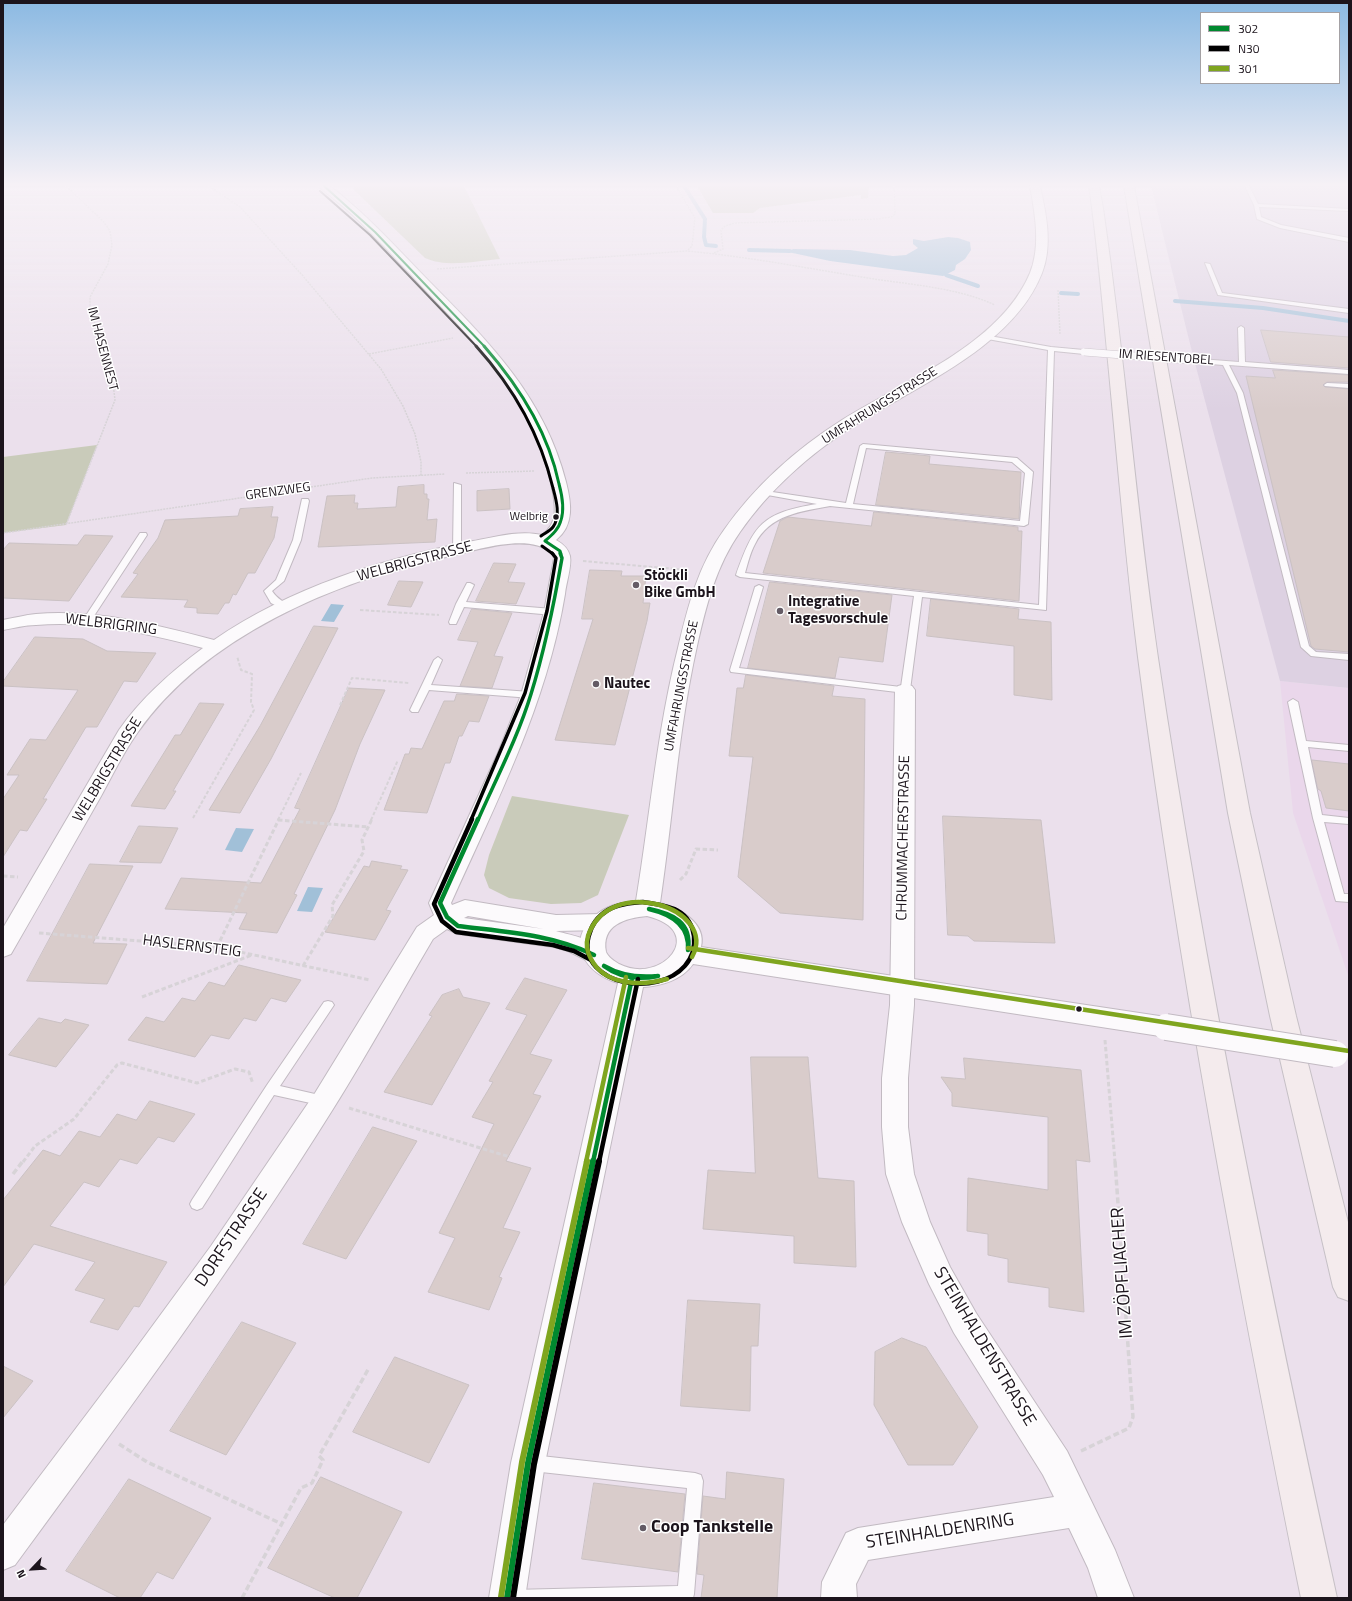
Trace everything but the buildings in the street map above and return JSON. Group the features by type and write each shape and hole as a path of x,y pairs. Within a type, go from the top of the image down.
{"highway":[{"path":"1104,261 1140,595 1170,805 1226,1135 1266,1343 1319,1598"},
{"path":"1143,261 1239,813 1282,1009 1349,1287"}],"main road":[{"name":"UMFAHRUNGSSTRASSE","path":"647,908 667,763 685,660 708,572 724,543 762,492 786,470 830,435 941,367 984,337 1010,314 1026,293 1038,268 1039,261"},
{"path":"647,908 660,910 672,915 681,922 687,931 690,941 687,954 681,963 667,973 652,977 632,978 610,971 599,962 594,954 592,948 594,934 602,922 614,914 630,909 647,908"},
{"path":"687,954 1342,1055"},
{"path":"507,1598 528,1463 632,978"}],"street":[{"path":"404,261 475,334 513,379 526,399 556,470 562,517 560,527 545,541 560,551 562,560 554,612 531,695 507,754 440,903 448,918 458,926 554,939 576,945 594,954"},
{"name":"WELBRIGSTRASSE","path":"3,948 45,878 129,730 150,703 190,666 250,624 285,606 333,585 380,568 457,549 514,539 532,538 545,541"},
{"name":"WELBRIGRING","path":"3,625 41,619 88,620 165,632 217,646"},
{"name":"CHRUMMACHERSTRASSE","path":"902,986 905,690"},
{"name":"DORFSTRASSE","path":"3,1553 209,1273 324,1100 425,933 465,908 556,923 602,922"},
{"name":"STEINHALDENSTRASSE","path":"902,986 902,1005 894,1078 895,1127 900,1174 916,1222 939,1275 965,1323 1055,1463 1103,1562 1116,1598"},
{"name":"STEINHALDENRING","path":"838,1598 839,1582 858,1545 1079,1510"}],"lane":[{"path":"1207,264 1220,294 1349,311"},
{"path":"1241,328 1242,364"},
{"name":"IM RIESENTOBEL","path":"984,337 1060,350 1349,372"},
{"path":"830,504 792,510 771,518 753,540 740,575 1043,608 1052,349"},
{"path":"1225,363 1240,393 1305,647 1314,654 1349,658"},
{"path":"1327,385 1349,386"},
{"path":"762,492 830,504 849,506 1024,524 1029,472 1014,460 864,446 849,506"},
{"path":"456,485 457,549"},
{"path":"285,606 274,601 268,591 280,581 297,540 305,501"},
{"path":"88,620 144,535"},
{"path":"454,619 470,585"},
{"path":"759,587 734,670 905,690 918,594"},
{"path":"460,604 554,612"},
{"path":"415,710 438,660"},
{"path":"427,686 531,695"},
{"path":"1293,702 1318,818 1340,898 1349,898"},
{"path":"1303,744 1349,748"},
{"path":"1318,818 1349,821"},
{"path":"197,1204 271,1089 328,1005"},
{"path":"271,1089 324,1100"},
{"path":"507,1598 686,1594 695,1481 528,1463"}],"path":[{"name":"IM HASENNEST","path":"66,525 115,400 112,375 90,309 90,297 109,261"},
{"path":"289,261 369,354 392,386 412,428 422,464 421,476"},
{"path":"415,272 469,266 546,261"},
{"path":"759,261 976,296 993,302 995,305 991,310"},
{"path":"1058,290 1060,350"},
{"path":"369,354 475,334"},
{"path":"464,474 556,470"},
{"name":"GRENZWEG","path":"310,487 372,478 450,474"},
{"name":"GRENZWEG","path":"3,533 66,525 294,490"},
{"path":"562,560 708,572"},
{"path":"360,610 454,619"},
{"path":"193,818 254,710 251,702 252,674 241,670 236,651 217,646"},
{"path":"340,705 352,678 427,686"},
{"path":"303,966 333,916 332,905 364,851 362,840 398,760"},
{"path":"217,947 301,773"},
{"path":"278,820 368,827"},
{"path":"680,880 686,874 696,849 718,850"},
{"name":"HASLERNSTEIG","path":"12,931 217,947 394,986"},
{"path":"142,997 252,955"},
{"name":"IM ZÖPFLIACHER","path":"1055,1463 1129,1428 1133,1417 1122,1251 1104,1036"},
{"path":"13,1174 35,1146 74,1119 116,1065 122,1063 197,1083 235,1069 249,1072 251,1079"},
{"path":"351,1108 510,1157"},
{"path":"242,1598 301,1488 312,1483 324,1460 319,1456 369,1368"},
{"path":"93,1432 121,1446 147,1462 282,1524"}],"shaded area":[{"path":"1169,261 1349,261 1349,688 1280,681 1193,356"},
{"path":"1280,681 1349,688 1349,978 1293,813"}],"green space":[{"path":"433,261 484,261 452,263"},
{"path":"97,445 66,525 3,533 3,457"},
{"path":"512,796 629,815 598,895 581,903 551,904 509,898 489,888 484,875 489,855"}],"water":[{"path":"829,261 962,261 956,265 955,270 943,276"},
{"path":"331,604 344,605 334,622 321,621"},
{"path":"236,828 254,829 242,852 225,850"},
{"path":"308,887 323,888 312,912 297,911"}],"waterway":[{"path":"946,275 978,286"},
{"path":"1061,293 1078,294"},
{"path":"1175,301 1263,308 1349,321"}],"transit line":[{"name":"N30","path":"395,261 459,327 479,350 498,373 530,423 543,452 556,498 557,517 553,527 541,536"},
{"name":"302","path":"403,261 485,347 522,395 536,420 549,448 558,478 563,505 563,513 558,527 545,541"},
{"name":"302","path":"545,541 560,551 562,558 553,612 531,695 507,755 440,903 447,917 458,926 545,937 578,947 594,955"},
{"name":"N30","path":"542,546 555,555 556,558 547,611 525,693 501,753 434,904 442,921 456,932 553,945 574,951 591,960"},
{"name":"301","path":"667,979 641,984 628,983 603,974 594,965 588,954 587,940 592,924 604,912 620,905 638,902 657,903 674,909 687,920 696,941 692,957"},
{"name":"N30","path":"643,902 670,907 681,913 686,918 692,926 694,933 695,945 692,956 687,965 678,972 668,978 656,982 633,984 609,978 595,966 590,958 587,940 589,931 593,923 608,910 625,904 643,902"},
{"name":"302","path":"649,909 673,916 685,926 688,933 688,950"},
{"name":"302","path":"649,909 665,913 683,927 689,941 688,950"},
{"name":"301","path":"688,948 1349,1051"},
{"name":"302","path":"604,966 623,975 637,977 658,976"},
{"name":"302","path":"604,966 622,976 637,978 658,976"},
{"name":"301","path":"501,1597 522,1462 626,977"},
{"name":"302","path":"507,1598 528,1463 632,978"},
{"name":"N30","path":"513,1598 534,1464 638,979"}],"place":[{"name":"Welbrig","path":"556,517"},
{"name":"Stöckli Bike GmbH","path":"636,585"},
{"name":"Integrative Tagesvorschule","path":"780,611"},
{"name":"Nautec","path":"596,684"},
{"name":"Coop Tankstelle","path":"643,1528"}]}
